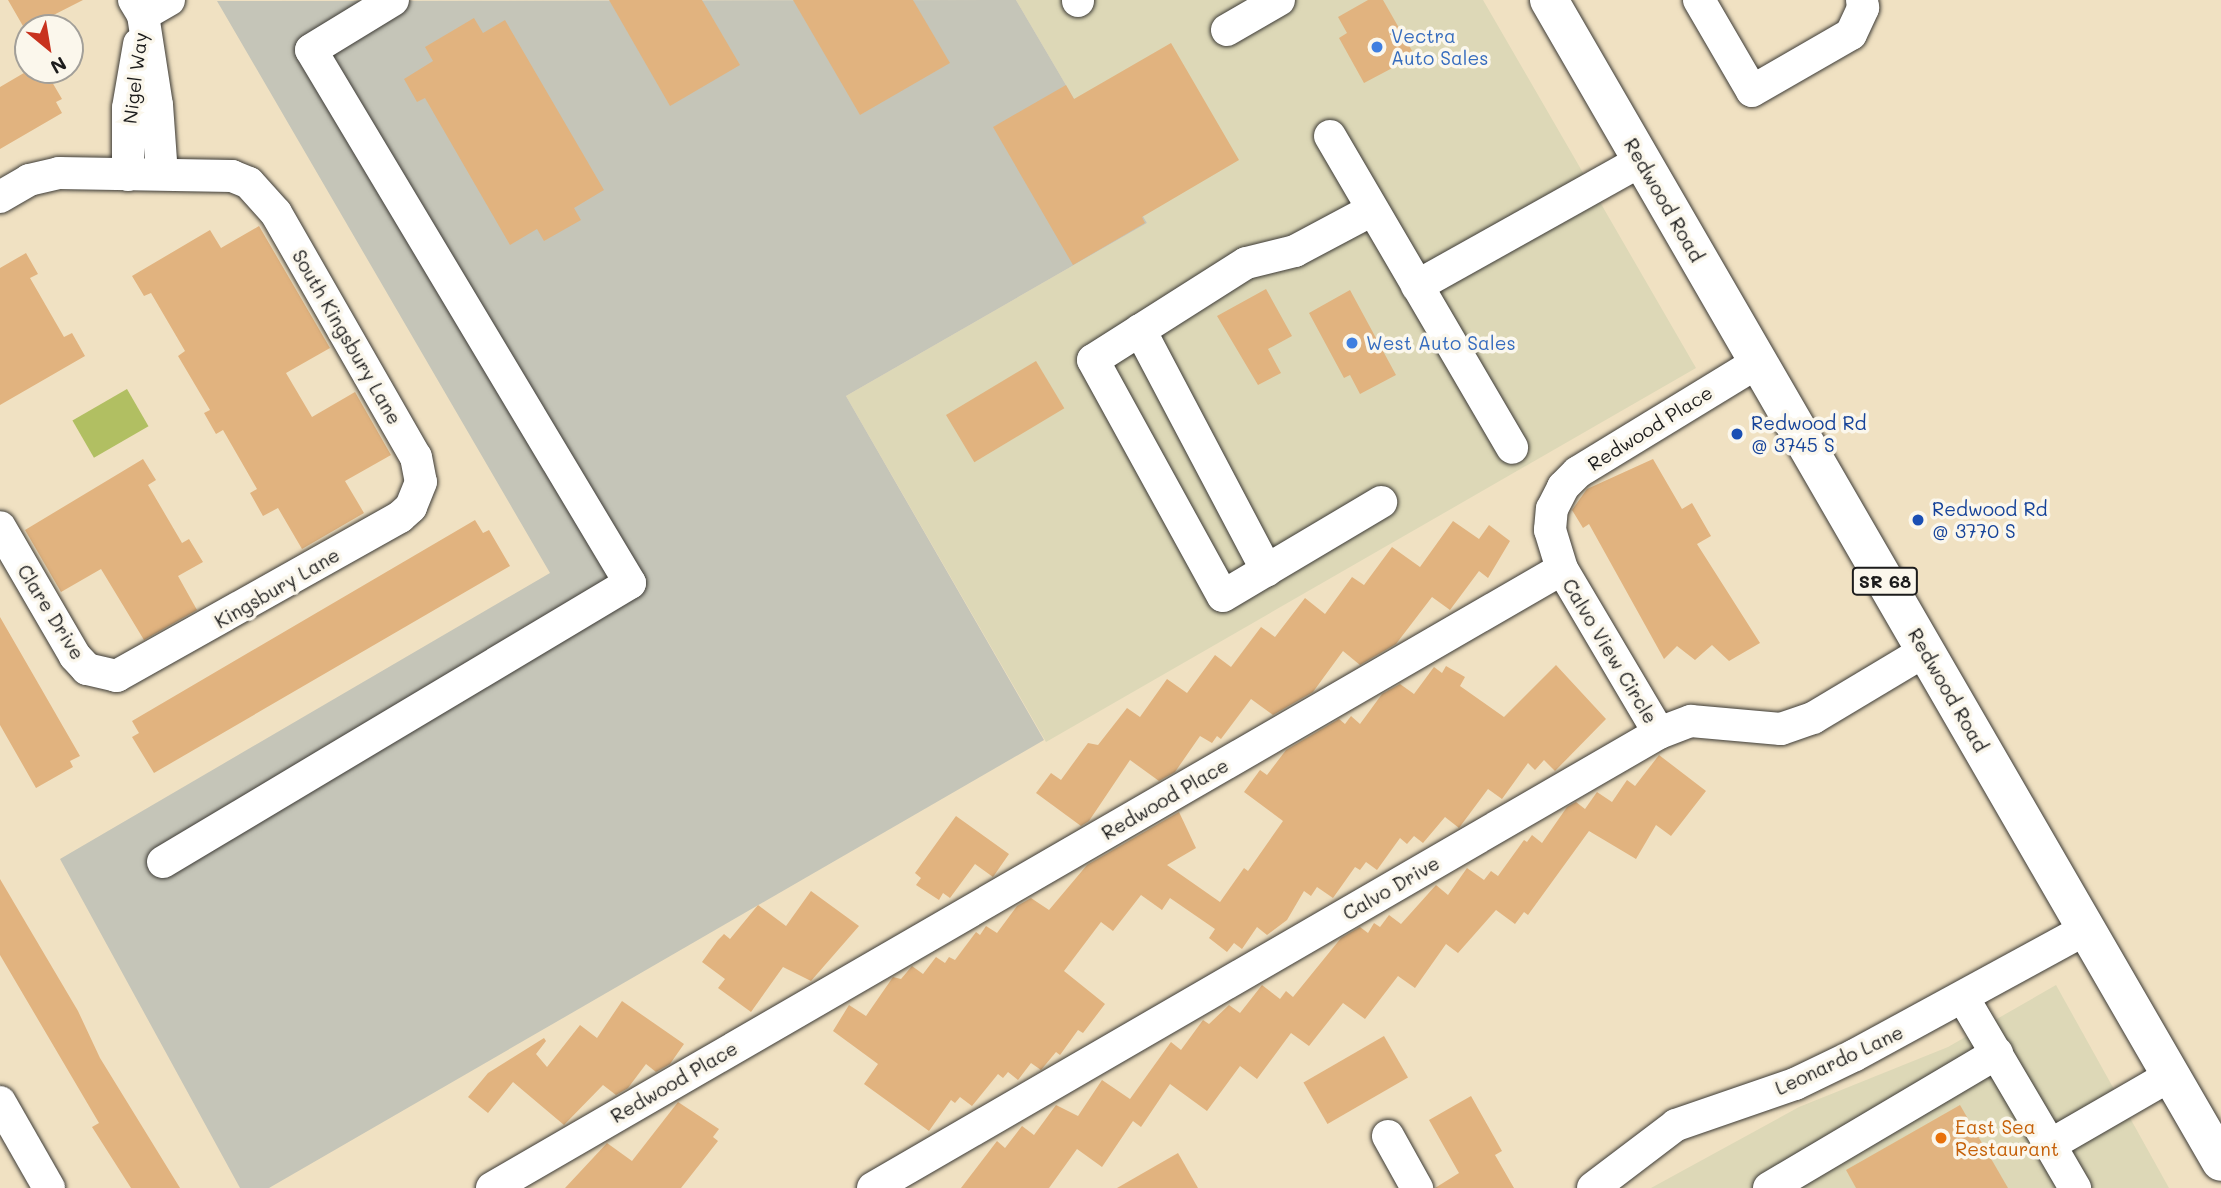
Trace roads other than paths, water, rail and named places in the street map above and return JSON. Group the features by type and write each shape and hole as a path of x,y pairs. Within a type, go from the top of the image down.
{"main road":[{"name":"Redwood Road","path":"1549,0 2219,1154"}],"street":[{"path":"163,862 630,583 310,50 393,0"},
{"path":"1227,30 1279,0"},
{"path":"1699,0 1752,91 1851,34 1863,8 1861,0"},
{"name":"Nigel Way","path":"149,5 162,174"},
{"name":"Nigel Way","path":"128,175 128,108 149,5"},
{"path":"1329,136 1512,448"},
{"path":"1417,286 1641,161"},
{"path":"0,197 41,175 162,174"},
{"name":"South Kingsbury Lane","path":"162,174 232,176 264,196 416,457 421,482"},
{"path":"1372,210 1295,251 1247,263 1093,360 1223,596 1381,502"},
{"path":"1140,330 1266,570"},
{"name":"Redwood Place","path":"492,1188 1562,569 1550,530 1552,509 1563,487 1608,451 1758,362"},
{"name":"Kingsbury Lane","path":"117,676 400,517 411,507 421,482"},
{"name":"Clare Drive","path":"0,527 75,656 87,669 117,676"},
{"name":"Calvo View Circle","path":"1562,569 1659,733"},
{"name":"Calvo Drive","path":"877,1186 1659,733 1691,721 1782,729 1813,718 1925,651"},
{"name":"Leonardo Lane","path":"1593,1188 1676,1125 1795,1084 1964,999 2086,929"},
{"path":"1964,999 2075,1188"},
{"path":"1769,1188 1997,1053"},
{"path":"2050,1145 2171,1075"},
{"path":"0,1102 49,1188"},
{"path":"1388,1136 1417,1188"}],"place":[{"name":"Vectra Auto Sales","path":"1377,47"},
{"name":"West Auto Sales","path":"1352,343"},
{"name":"Redwood Rd @ 3745 S","path":"1737,434"},
{"name":"Redwood Rd @ 3770 S","path":"1918,520"},
{"name":"East Sea Restaurant","path":"1941,1138"}]}
